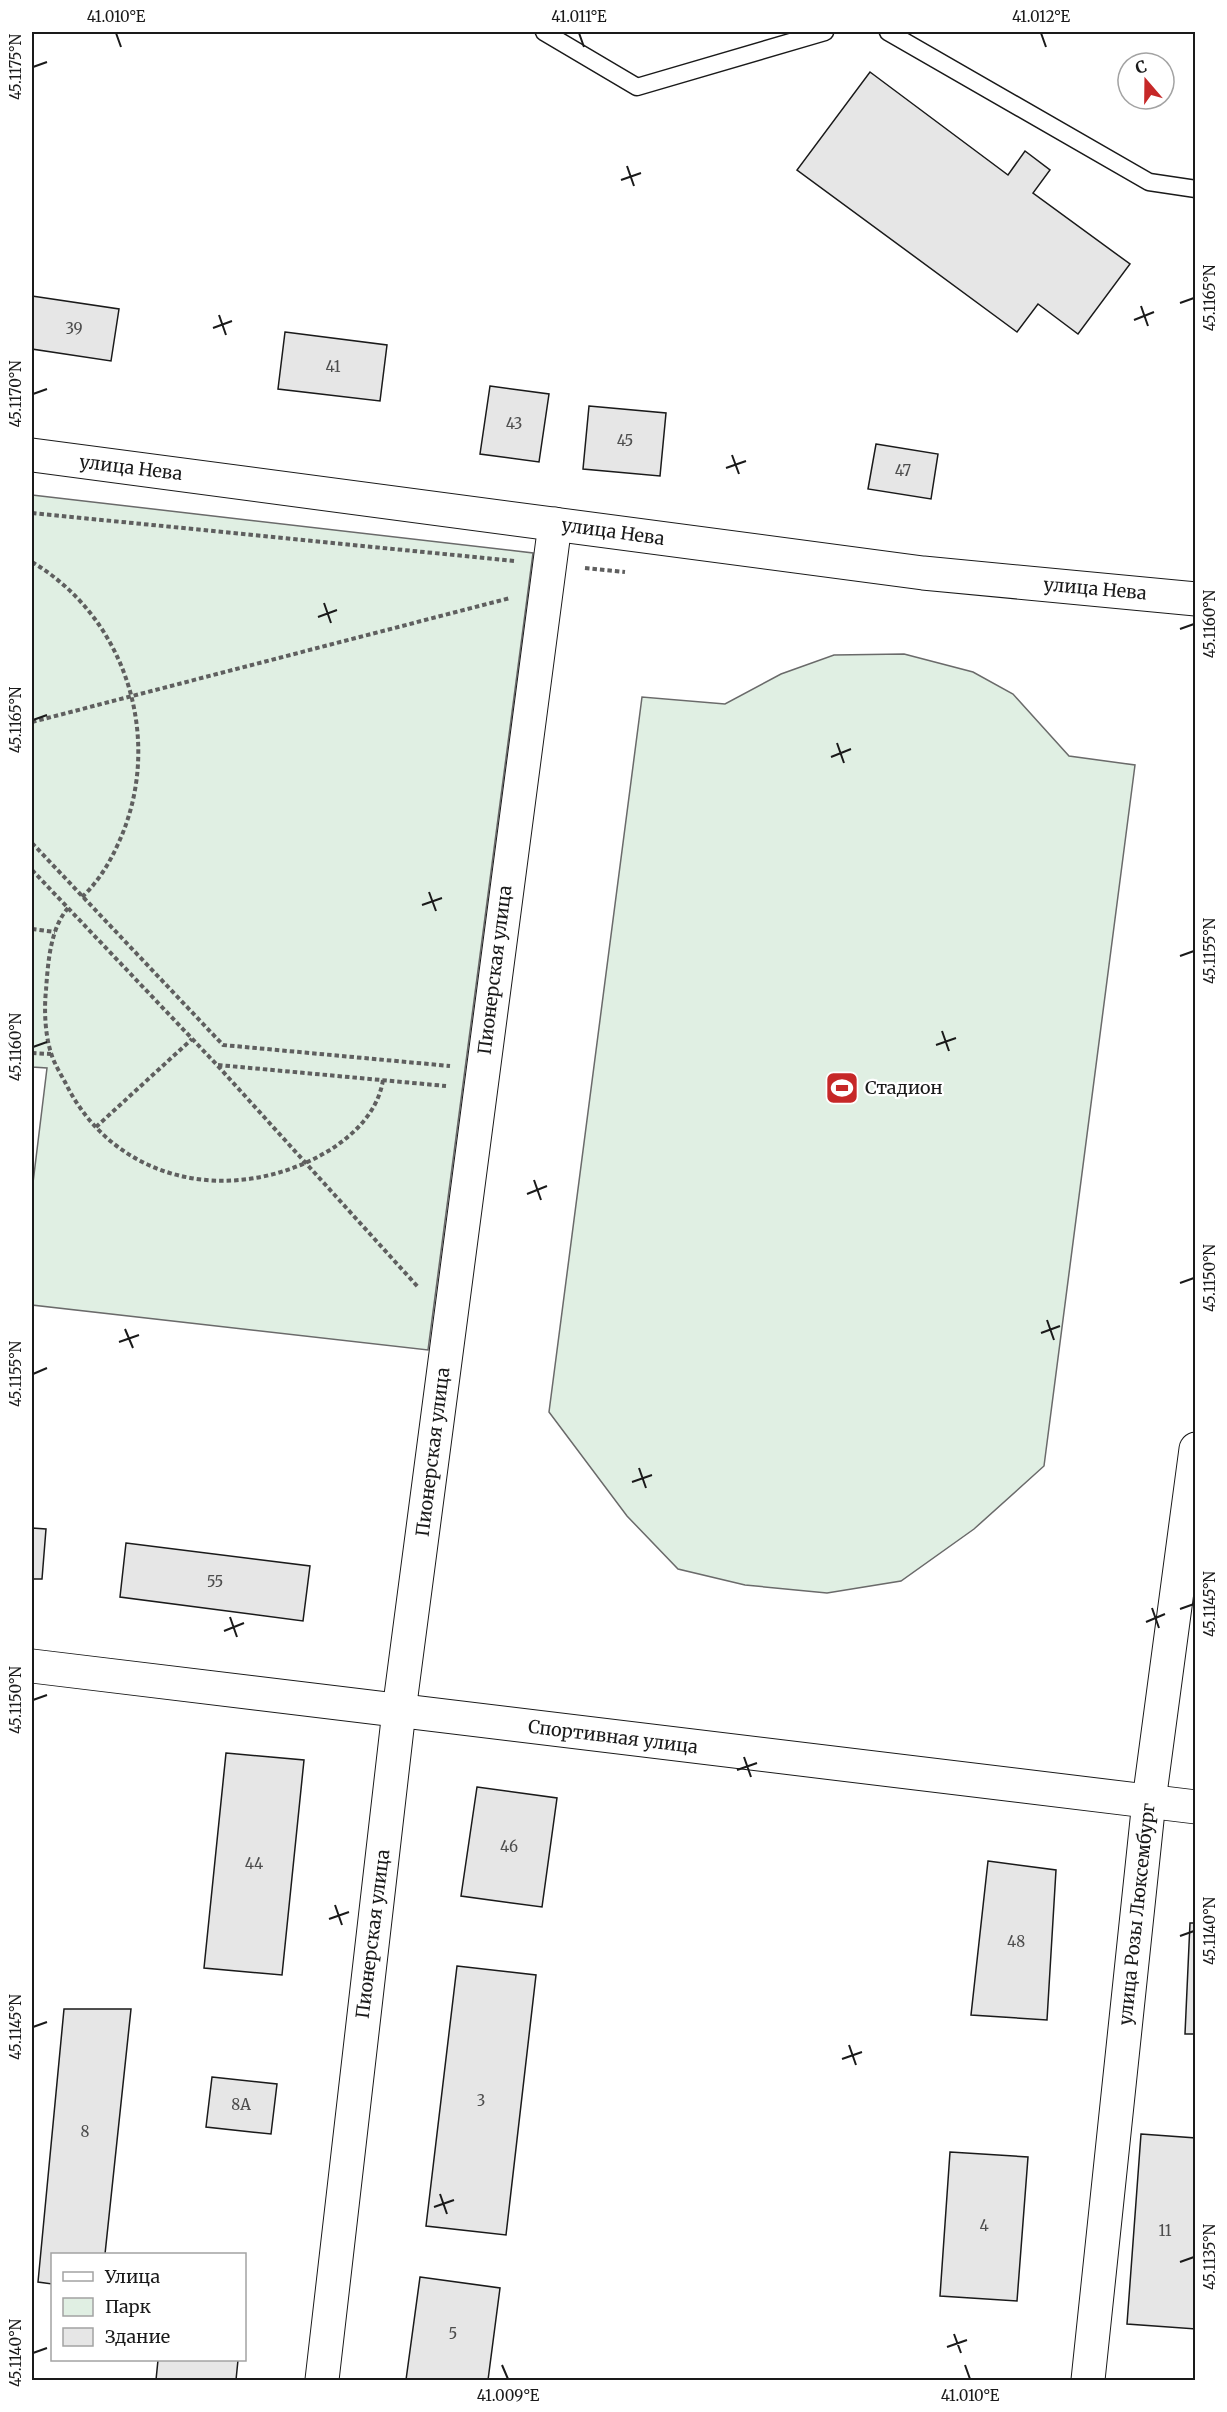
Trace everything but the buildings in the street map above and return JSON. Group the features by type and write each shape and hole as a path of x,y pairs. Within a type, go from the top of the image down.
{"street":[{"name":"улица Нева","path":"32,455 923,573 1196,599"},
{"name":"Пионерская улица","path":"322,2380 399,1711 555,524"},
{"name":"улица Розы Люксембург","path":"1088,2380 1149,1801 1196,1449"},
{"name":"Спортивная улица","path":"32,1666 1196,1807"}],"lane":[{"path":"544,32 637,87 825,32"},
{"path":"888,32 1149,182 1196,189"}],"path":[{"path":"32,513 630,573"},
{"path":"32,562 55,575 81,602 103,630 127,677 138,742 138,780 134,803 114,852 96,884 82,897"},
{"path":"32,722 514,597"},
{"path":"32,843 223,1045 481,1079"},
{"path":"32,870 218,1065 424,1293"},
{"path":"68,908 58,920 45,996 46,1026 51,1054 75,1103 96,1127 125,1151 156,1169 202,1181 238,1181 276,1174 306,1163 337,1145 366,1119 376,1104 383,1080"},
{"path":"32,929 55,932"},
{"path":"96,1127 192,1039"},
{"path":"32,1053 51,1054"},
{"path":"218,1065 383,1080 481,1079"}],"green space":[{"path":"32,495 533,553 428,1350 32,1305 32,1191 47,1068 32,1067"},
{"name":"Стадион","path":"904,654 973,672 1013,694 1069,756 1135,765 1044,1466 974,1529 901,1581 827,1593 745,1585 678,1569 627,1516 549,1412 642,697 725,704 781,674 834,655"}],"place":[{"name":"Стадион","path":"842,1088"}]}
